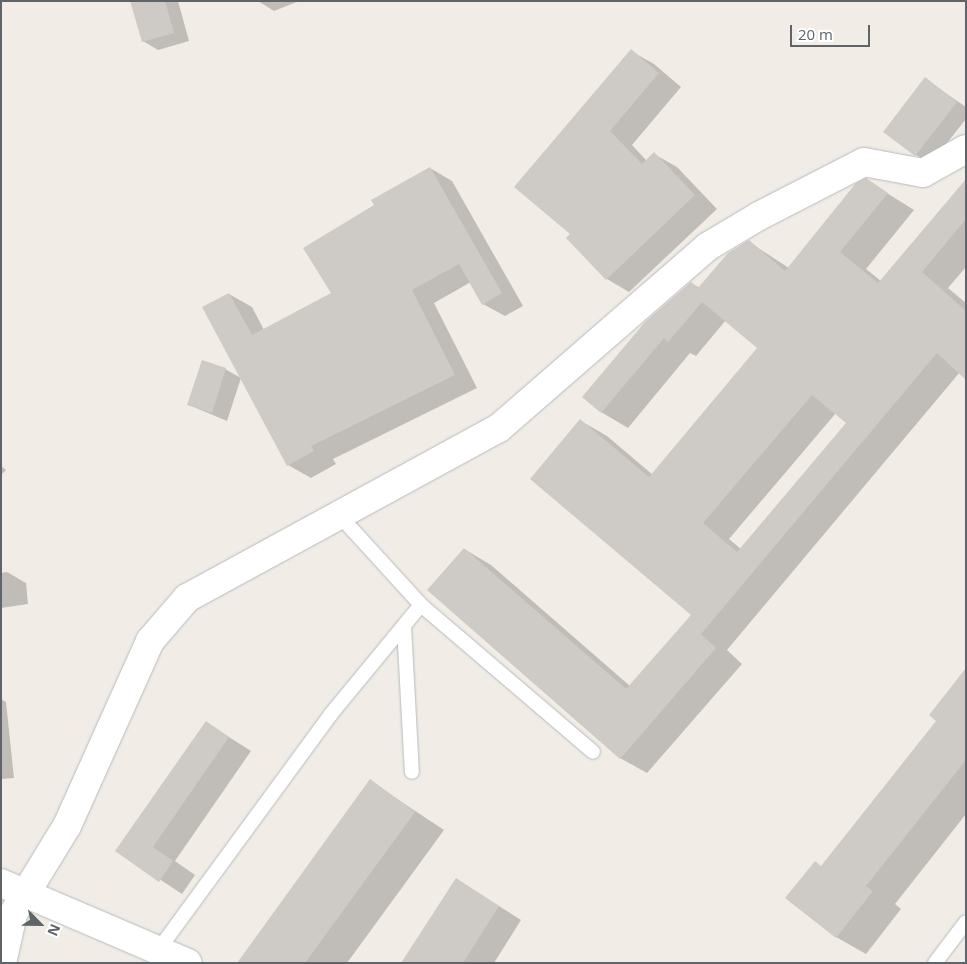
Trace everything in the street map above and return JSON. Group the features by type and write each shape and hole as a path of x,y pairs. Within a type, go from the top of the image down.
{"street":[{"path":"2,963 13,914 67,826 150,641 187,598 338,514 499,428 707,247 722,238 864,162 922,173 966,149"},
{"path":"1,883 27,892 159,948 188,963"}],"lane":[{"path":"338,514 421,605 593,752"},
{"path":"159,948 332,714 421,605"},
{"path":"404,626 412,772"},
{"path":"935,963 966,922"}],"building":[{"path":"130,1 165,1 174,33 142,42"},
{"path":"631,49 659,73 610,131 642,164 654,152 695,195 606,280 566,238 570,234 514,187"},
{"path":"925,77 957,102 915,156 883,132"},
{"path":"430,167 502,293 482,305 459,264 412,290 455,375 311,446 314,451 287,466 202,307 229,293 252,335 331,293 303,248 374,205 371,200"},
{"path":"866,178 888,193 840,252 878,283 966,179 966,219 922,272 966,311 966,380 937,353 701,634 716,648 620,759 427,590 464,548 626,689 691,615 530,479 580,419 649,477 757,348 702,302 668,342 664,338 601,413 582,397 645,322 691,282 698,288 728,253 749,240 785,271 856,183","holes":["812,395 846,423 737,552 703,523"]},
{"path":"202,360 226,368 212,413 187,405"},
{"path":"966,668 966,760 866,886 873,891 836,938 785,898 815,861 821,866 936,721 929,715"},
{"path":"206,721 229,737 153,847 173,861 159,882 115,851"},
{"path":"370,779 415,812 305,963 237,963"},
{"path":"456,878 499,906 463,963 401,963"}]}
